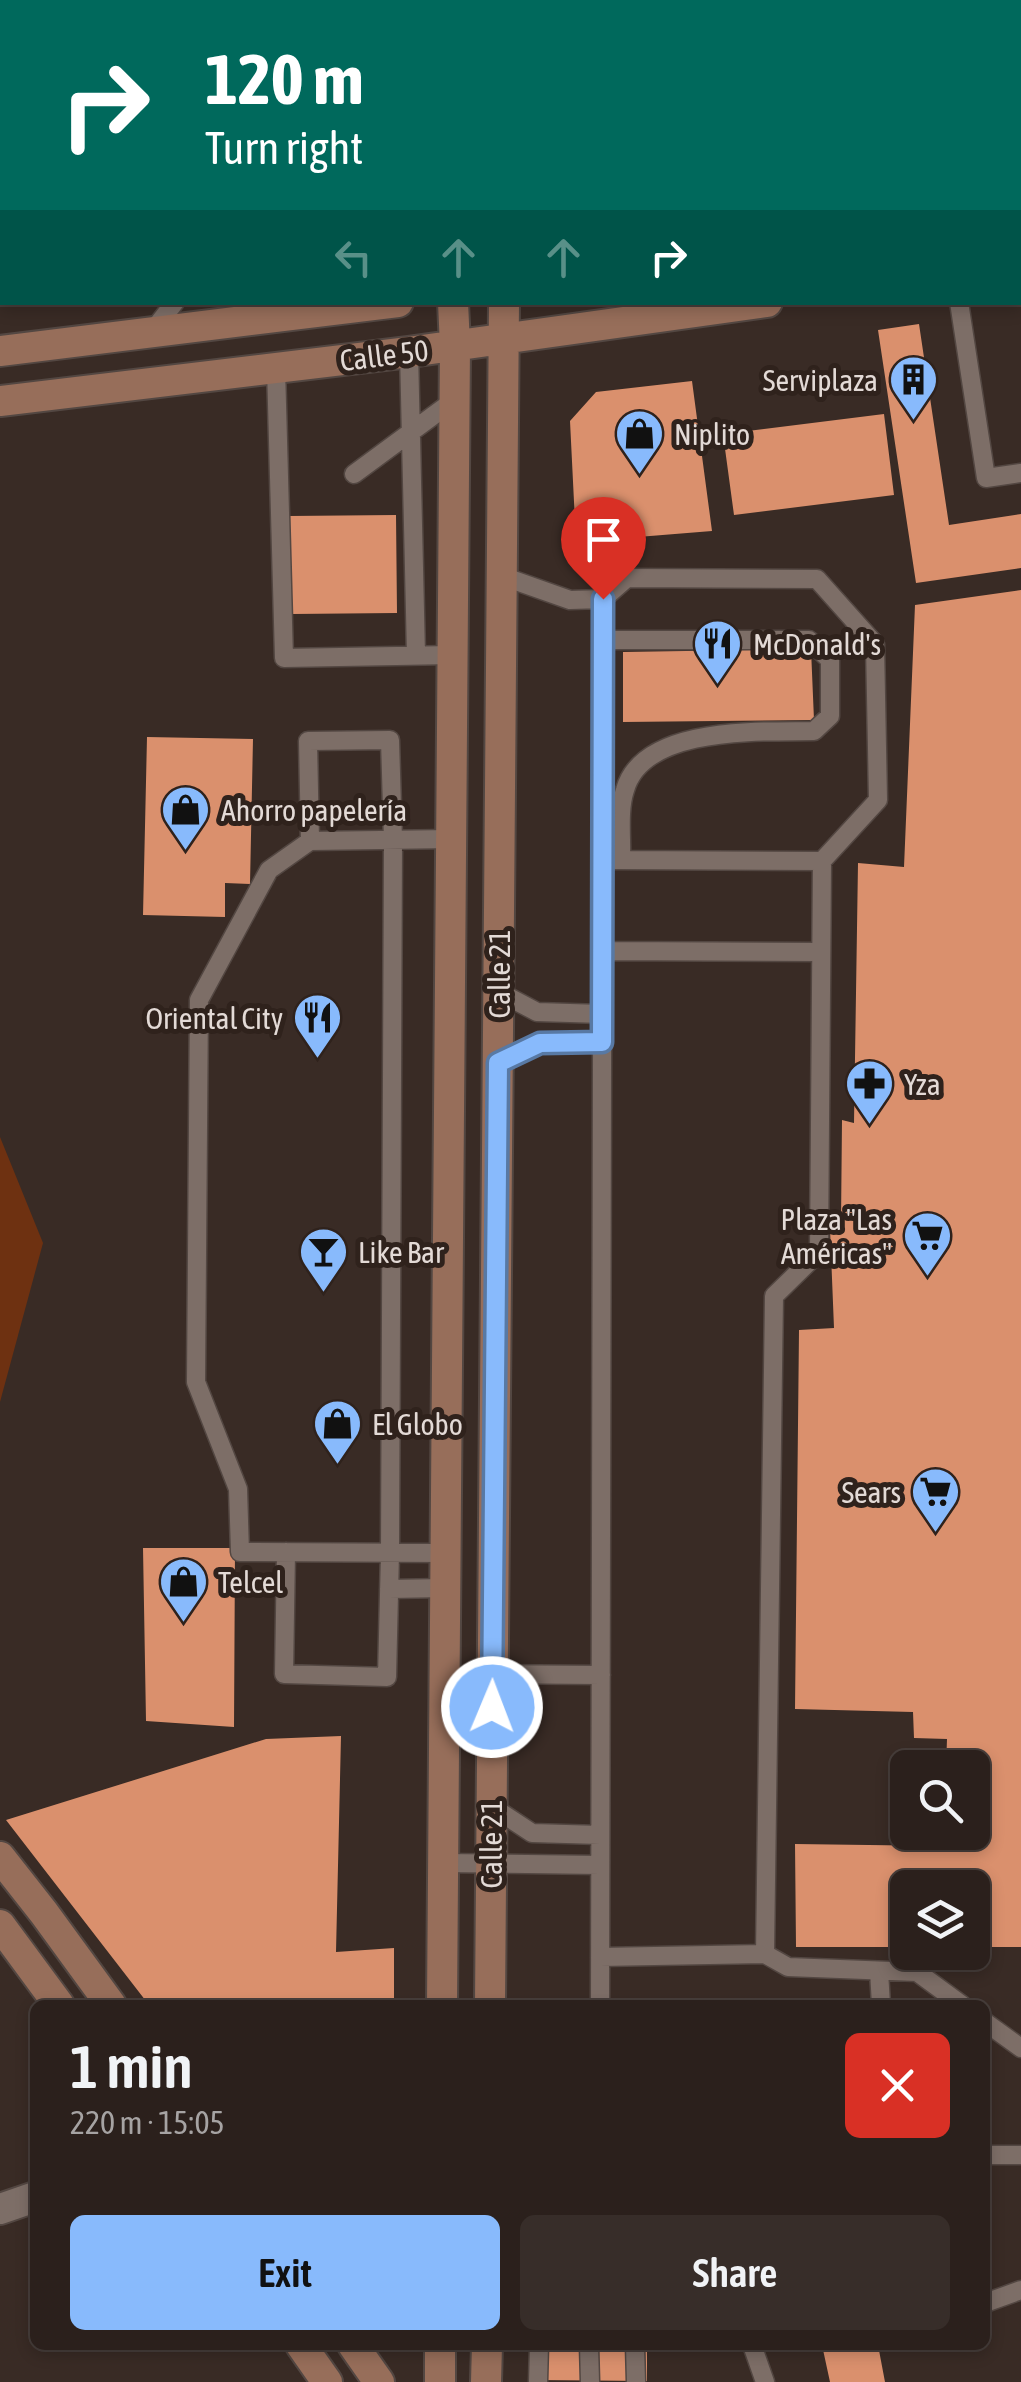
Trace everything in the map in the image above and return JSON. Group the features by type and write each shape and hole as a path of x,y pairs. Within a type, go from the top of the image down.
{"street":[{"name":"Calle 50","path":"0,351 351,305"},
{"name":"Calle 21","path":"442,2000 453,305"},
{"name":"Calle 21","path":"490,2000 504,305"},
{"name":"Calle 50","path":"0,400 409,352 745,305"},
{"path":"446,1404 495,1404"},
{"path":"0,1857 106,2000"},
{"path":"0,1925 55,2000"},
{"path":"0,2210 30,2199"},
{"path":"306,2350 328,2382"},
{"path":"357,2350 379,2382"},
{"path":"440,2350 440,2382"},
{"path":"486,2382 487,2350"}],"lane":[{"path":"152,332 173,305"},
{"path":"959,305 986,478 1021,473"},
{"path":"409,352 416,655"},
{"path":"276,368 284,658 452,655"},
{"path":"354,474 454,401"},
{"path":"502,576 570,600 603,599 626,578 816,579 875,644 878,800 822,860 819,1252 774,1296 766,1954"},
{"path":"603,599 612,860"},
{"path":"600,2000 602,950 622,801 627,783 639,765 666,749 703,736 814,731 830,716 830,660 809,640 603,640"},
{"path":"286,1552 284,1674 387,1677 390,740 308,741 310,841"},
{"path":"446,1553 240,1552 238,1489 196,1382 200,1000 269,870 310,841 450,839"},
{"path":"612,860 822,860"},
{"path":"602,950 821,952"},
{"path":"498,992 537,1012 602,1014"},
{"path":"498,1063 540,1043 602,1042"},
{"path":"389,1589 445,1588"},
{"path":"493,1674 601,1675"},
{"path":"491,1806 532,1832 600,1835"},
{"path":"443,1863 600,1864"},
{"path":"600,1957 766,1954 788,1967 917,1972 955,2000"},
{"path":"879,1971 880,2000"},
{"path":"990,2026 1021,2048"},
{"path":"990,2155 1021,2156"},
{"path":"990,2301 1021,2290"},
{"path":"538,2382 539,2350"},
{"path":"589,2350 590,2382"},
{"path":"635,2350 636,2382"},
{"path":"754,2350 765,2382"}],"shaded area":[{"path":"0,1137 43,1243 0,1402"}],"building":[{"name":"Serviplaza","path":"919,324 949,525 1021,514 1021,568 916,583 878,330"},
{"name":"Niplito","path":"692,381 712,531 576,542 570,421 596,392"},
{"path":"884,414 894,495 734,515 723,434"},
{"path":"396,515 397,613 292,614 289,516"},
{"name":"Plaza \"Las Américas\"","path":"1021,590 1021,1947 990,1947 990,1870 890,1870 890,1947 796,1947 795,1844 890,1845 890,1850 990,1850 990,1750 947,1750 947,1739 914,1738 913,1712 795,1709 799,1330 834,1328 830,1229 841,1222 842,1120 854,1123 858,863 904,867 915,605"},
{"name":"McDonald's","path":"811,649 814,720 623,722 623,652"},
{"path":"147,737 253,739 250,884 225,883 225,917 143,915"},
{"path":"143,1548 235,1548 234,1727 146,1721"},
{"path":"341,1736 336,1952 394,1948 394,2000 145,2000 6,1820 266,1739"},
{"path":"536,2350 647,2350 647,2381 536,2380"},
{"path":"823,2350 879,2350 885,2382 830,2382"}],"place":[{"name":"Serviplaza","path":"913,422"},
{"name":"Niplito","path":"639,476"},
{"name":"McDonald's","path":"718,686"},
{"name":"Ahorro papelería","path":"186,852"},
{"name":"Oriental City","path":"318,1060"},
{"name":"Yza","path":"869,1126"},
{"name":"Plaza \"Las Américas\"","path":"927,1278"},
{"name":"Like Bar","path":"323,1294"},
{"name":"El Globo","path":"337,1466"},
{"name":"Sears","path":"936,1534"},
{"name":"Telcel","path":"183,1624"}],"route":[{"path":"492,1707 498,1063 540,1043 602,1042 603,599"}]}
